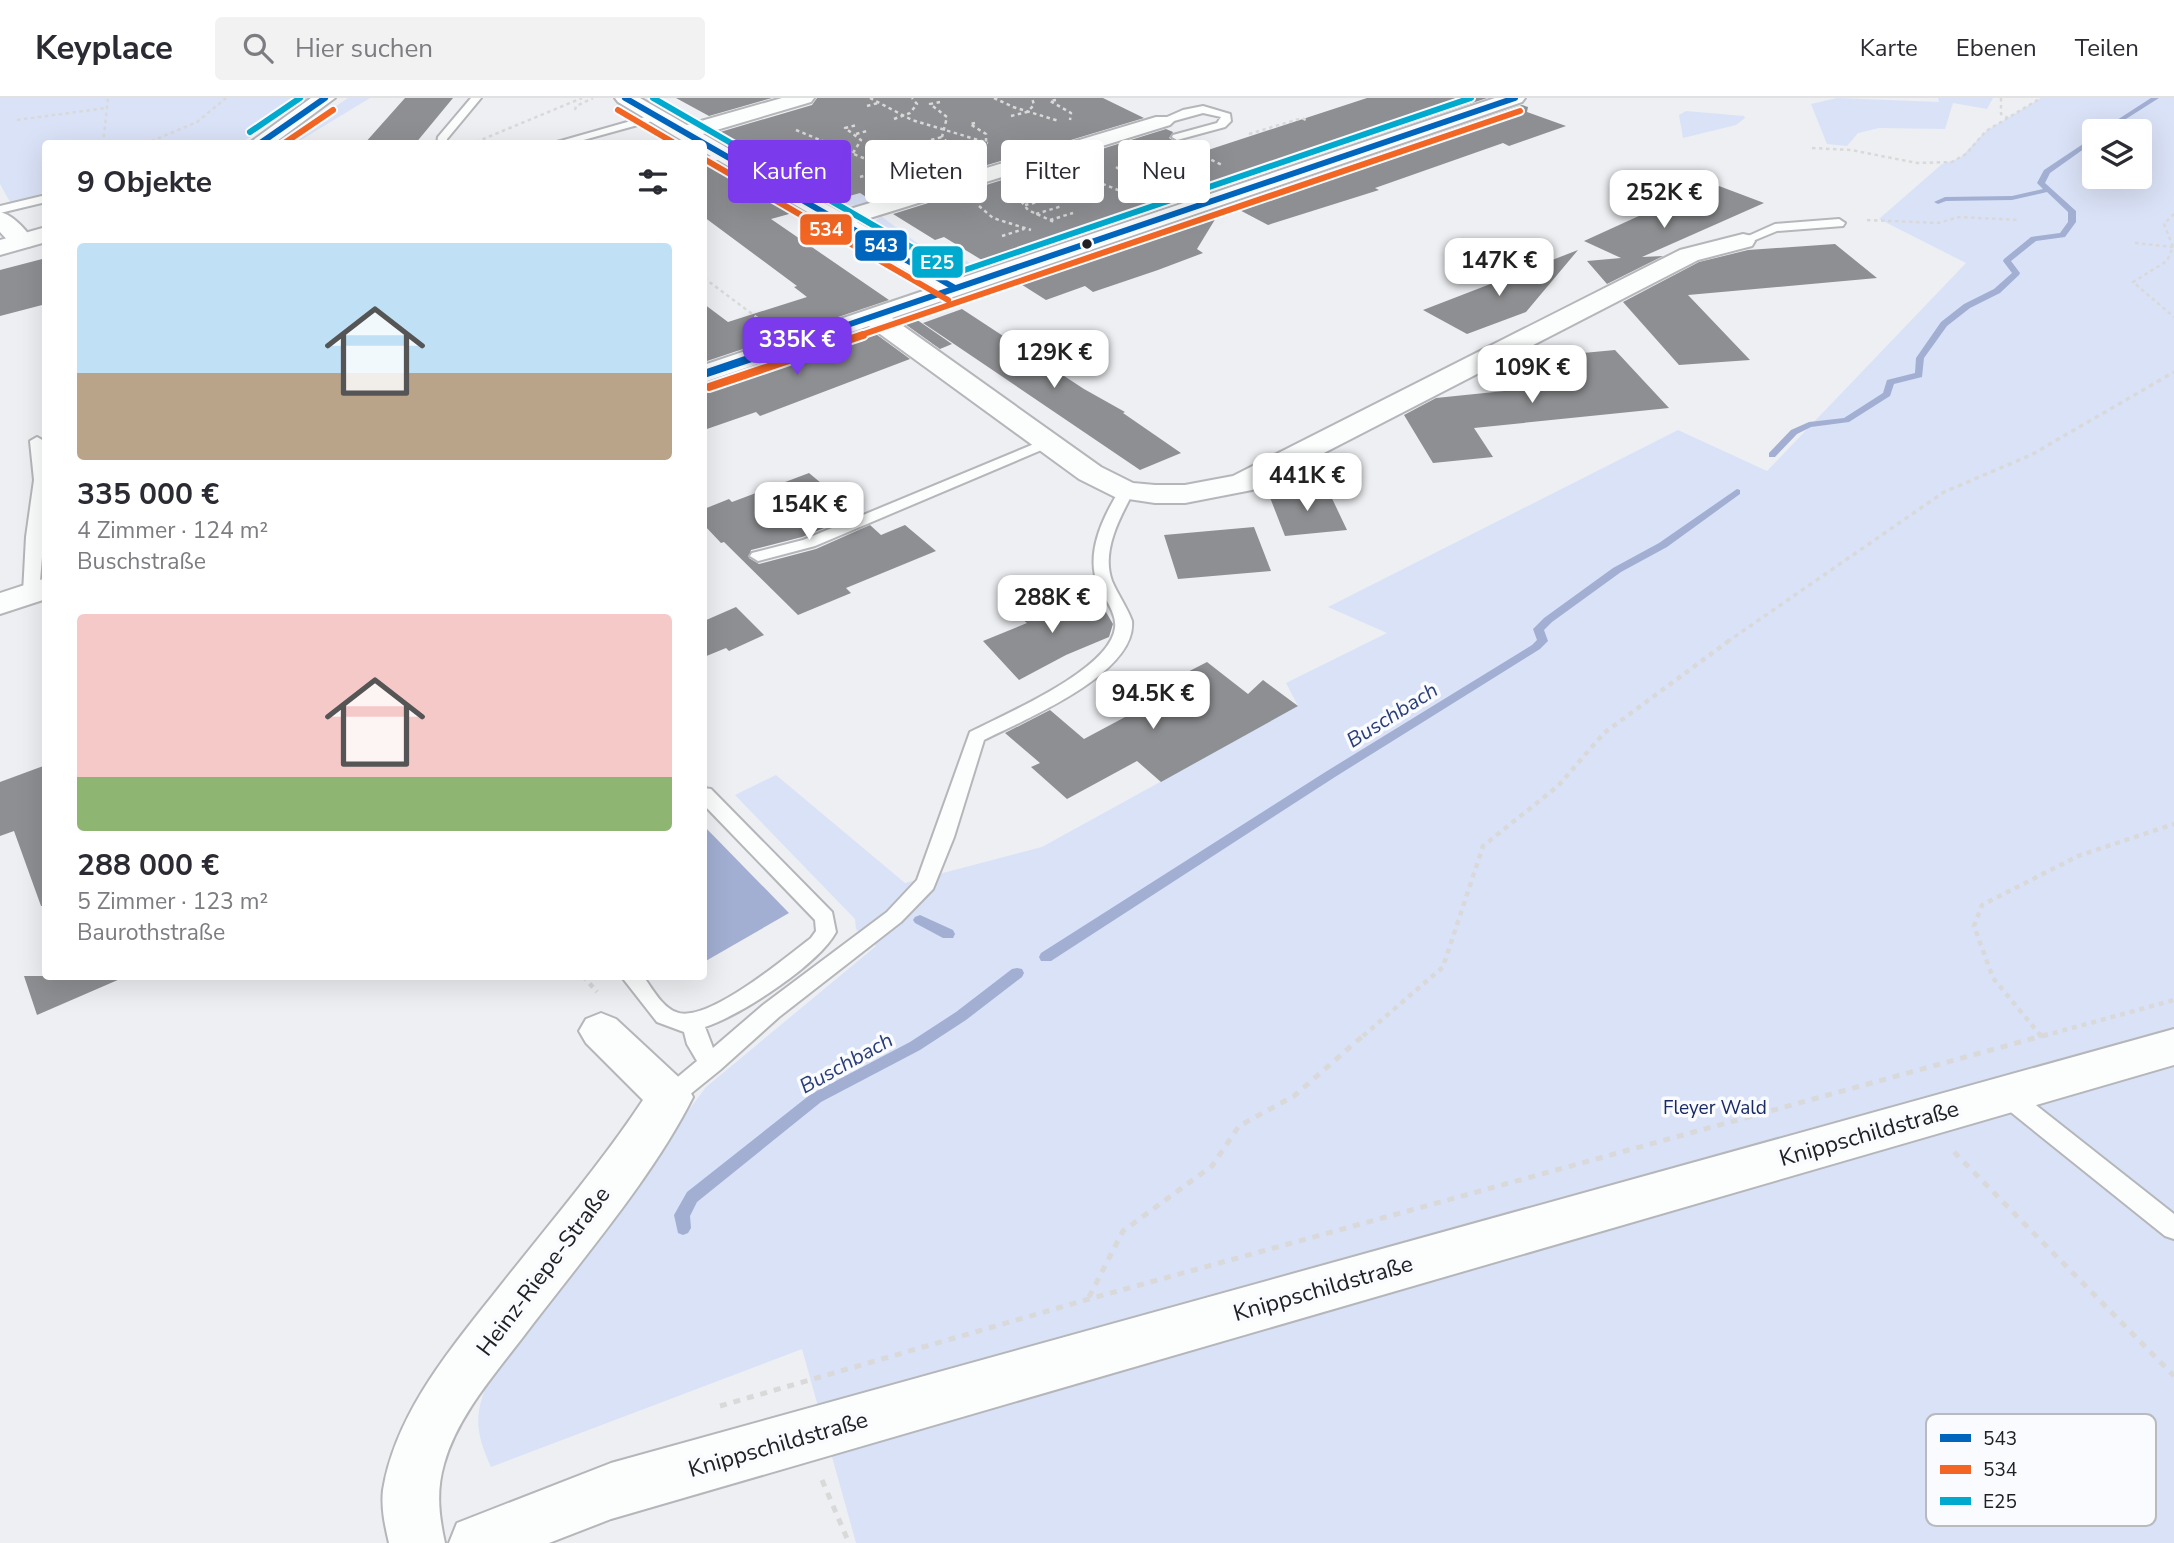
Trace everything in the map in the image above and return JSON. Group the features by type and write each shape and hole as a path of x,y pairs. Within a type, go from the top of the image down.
{"street":[{"path":"264,140 325,98"},
{"path":"625,98 686,132 695,140"},
{"path":"686,132 804,98"},
{"path":"707,373 1510,99"},
{"path":"1104,143 1170,129"},
{"path":"714,158 955,288"},
{"path":"834,221 892,203"},
{"path":"0,219 11,244 42,235"},
{"path":"872,316 1090,473 1126,491 1185,494 1241,484 1689,255 1743,241"},
{"path":"0,604 38,591"},
{"path":"601,1031 670,1097"},
{"name":"Knippschildstraße","path":"477,1543 611,1491 2174,1047"},
{"name":"Heinz-Riepe-Straße","path":"416,1543 411,1491 421,1454 441,1410 472,1364 643,1140 670,1097"}],"lane":[{"path":"442,140 476,98"},
{"path":"570,140 659,116"},
{"path":"0,210 42,199"},
{"path":"1743,241 1775,228 1839,223"},
{"path":"37,441 42,480 34,537 38,591"},
{"path":"758,556 809,543 1046,443"},
{"path":"670,1097 771,1012 894,917 926,884 976,736 1072,686 1094,672 1116,649 1124,628 1117,605 1103,578 1102,557 1111,522 1126,491"},
{"path":"634,980 669,1020 679,1024 710,1018 818,944 827,932 825,918 707,797"},
{"path":"693,1022 698,1044 712,1064"},
{"path":"2005,1094 2174,1228"}],"path":[{"path":"103,140 107,98"},
{"path":"154,140 197,122 226,98"},
{"path":"480,140 582,98"},
{"path":"575,110 576,106 593,98"},
{"path":"870,98 903,116 979,140"},
{"path":"894,118 903,116 918,104 912,98"},
{"path":"994,98 1064,123"},
{"path":"1011,116 1027,112 1034,105 1032,98"},
{"path":"2001,98 1999,110 2008,118"},
{"path":"1812,148 1851,150 1896,160 1942,164 1960,158 1986,131 2041,98"},
{"path":"1052,127 1070,120 1072,115 1051,101 1056,100"},
{"path":"940,102 930,104 947,117 942,137"},
{"path":"867,106 879,103"},
{"path":"17,120 106,108"},
{"path":"975,123 970,124 986,134 986,140"},
{"path":"857,125 845,128 861,140 852,153 865,158"},
{"path":"981,130 986,129"},
{"path":"797,130 817,140"},
{"path":"855,134 867,131"},
{"path":"931,140 942,137"},
{"path":"942,137 950,145 967,152 1001,151"},
{"path":"860,177 865,176"},
{"path":"1104,183 1168,216"},
{"path":"978,203 981,209 993,218 1050,238 1069,250"},
{"path":"1025,205 1034,203"},
{"path":"1197,203 1201,205"},
{"path":"1025,205 1035,214 1063,224"},
{"path":"1035,214 1062,206"},
{"path":"1050,220 1073,213"},
{"path":"2174,214 2164,224 2173,247 2167,261 2133,282 2174,317"},
{"path":"1839,223 1879,219 1938,223 1959,218 2019,220"},
{"path":"1002,236 1025,228"},
{"path":"2135,243 2173,247"},
{"path":"707,280 792,344"},
{"path":"1089,1298 1123,1231 1212,1166 1239,1126 1294,1096 1443,967 1483,846 1558,786 1604,733 1713,652 1944,492 2031,455 2174,372"},
{"path":"2042,1037 1993,978 1974,926 1982,905 2078,856 2174,824"},
{"path":"775,1388 1089,1298 2174,1000"},
{"path":"1887,1078 1921,1118 2174,1376"},
{"path":"811,1480 824,1480 849,1543"}],"green space":[{"path":"0,98 310,98 246,140 42,140 42,196 10,202 0,184"},
{"path":"348,98 370,98 301,140 286,140"},
{"path":"1837,98 1939,102 1938,98 1993,98 1987,109 1953,103 1945,129 1879,128 1858,133 1847,146 1827,144 1811,104"},
{"name":"Fleyer Wald","path":"2041,98 2174,98 2174,1543 856,1543 802,1349 491,1467 481,1441 478,1420 491,1373 706,1087 876,946 856,929 855,919 735,795 776,775 905,883 1042,847 1298,706 1286,683 1387,633 1328,607 1678,430 1767,471 1966,263 1879,219 1942,164 1960,158 1986,131"},
{"path":"1686,111 1745,118 1736,125 1683,138 1679,115"},
{"path":"712,135 728,142 728,149 713,140"},
{"path":"865,191 865,203 837,205 832,203 851,203 851,195"},
{"path":"881,216 917,243 947,250 975,266 995,258 1001,260 967,268 946,266 874,226 874,222"}],"water":[{"path":"707,829 789,913 707,960"}],"building":[{"path":"405,98 453,98 418,140 368,140"},
{"path":"676,98 772,98 709,116"},
{"path":"817,98 1103,98 1144,118 1071,140 1001,140 1001,161 987,165 987,140 865,140 865,196 860,193 851,196 851,140 728,140 728,145 710,135 812,105"},
{"path":"1367,98 1487,98 1210,191 1210,149"},
{"path":"1522,105 1528,107 1527,112 1566,126 1509,146 1503,143 1375,188 1379,190 1268,225 1230,205"},
{"path":"1166,129 1173,132 1169,138 1172,140 1131,140"},
{"path":"1118,144 1118,203 1175,203 990,265 944,237 935,240 893,214 928,203 987,203 987,185 1001,180 1001,203 1104,203 1104,148"},
{"path":"717,163 728,169 728,203 786,203 800,211 771,219 889,300 707,361 707,306 728,322 807,297 794,287 797,286 707,219 707,165"},
{"path":"1719,186 1764,203 1642,257 1663,256 1607,284 1587,261 1621,258 1584,241 1674,200 1675,207 1680,202"},
{"path":"1222,208 1197,249 1203,253 1158,270 1093,292 1085,286 1046,300 1013,279"},
{"path":"1835,244 1877,278 1688,295 1750,360 1679,365 1623,302 1699,262 1748,250"},
{"path":"1578,250 1526,312 1467,334 1423,310"},
{"path":"42,259 42,305 0,316 0,270"},
{"path":"962,309 1084,389 1125,412 1123,413 1181,453 1140,470 923,323"},
{"path":"910,315 952,344 940,349 898,319"},
{"path":"869,329 910,359 760,416 756,412 707,429 707,383"},
{"path":"1615,350 1669,408 1474,428 1493,457 1433,463 1404,415 1436,398 1573,384 1551,356"},
{"path":"809,473 858,514 802,537 751,550 749,558 759,564 816,549 870,525 881,535 905,525 936,551 846,588 851,593 798,615 707,528 707,508 729,499 732,502"},
{"path":"1328,490 1347,530 1285,536 1269,495"},
{"path":"1254,527 1271,571 1178,579 1164,535"},
{"path":"1094,592 1113,624 1109,637 1066,655 1019,680 983,641 1027,623 1022,619"},
{"path":"736,607 764,635 729,651 726,648 707,656 707,620"},
{"path":"1207,662 1248,694 1263,680 1298,706 1161,782 1137,761 1067,799 1031,767 1040,763 1005,733 1050,710 1084,739 1155,701 1147,693"},
{"path":"42,766 42,906 14,831 0,836 0,782"},
{"path":"24,976 42,976 42,980 118,980 37,1015"}],"waterway":[{"name":"Buschbach","path":"2122,119 2156,98"},
{"name":"Buschbach","path":"1772,455 1794,432 1809,425 1846,420 1887,394 1890,382 1919,375 1920,358 1944,324 1967,306 1997,291 2016,273 2007,261 2034,239 2062,235 2072,222 2072,211 2041,183 2047,172 2082,147"},
{"path":"1938,202 1945,199 2012,198 2047,190"},
{"name":"Buschbach","path":"1046,957 1331,774 1536,647 1543,641 1538,629 1548,620 1617,570 1663,545 1737,492"},
{"path":"920,920 948,934"},
{"name":"Buschbach","path":"683,1228 682,1215 692,1197 816,1098 915,1046 961,1016 1017,973"}],"transit line":[{"name":"E25","path":"250,132 300,98"},
{"name":"543","path":"265,140 325,98"},
{"name":"543","path":"625,98 698,140"},
{"name":"E25","path":"653,98 956,273 1471,98"},
{"name":"543","path":"707,373 1515,98"},
{"name":"534","path":"289,140 333,110"},
{"name":"534","path":"618,110 669,140"},
{"name":"534","path":"709,387 1520,111"},
{"name":"543","path":"707,145 955,288"},
{"name":"534","path":"707,161 948,300"}]}
